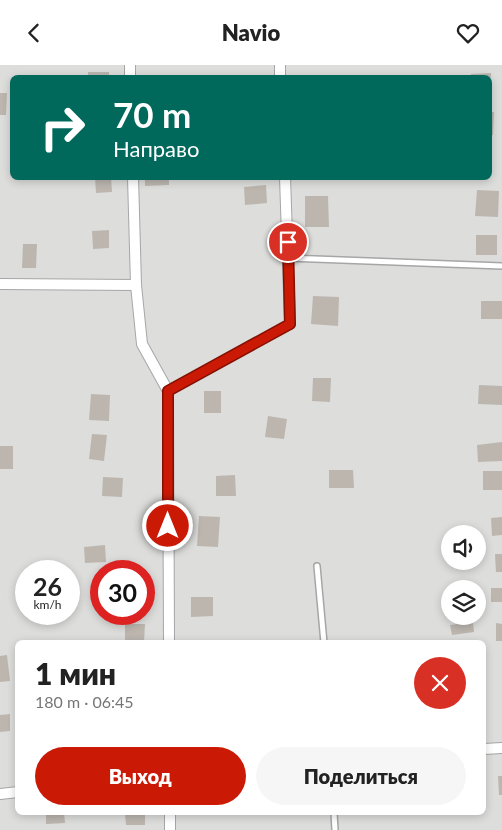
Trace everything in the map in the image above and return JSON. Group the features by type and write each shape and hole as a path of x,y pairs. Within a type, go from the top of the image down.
{"street":[{"path":"133,180 136,285 142,344 168,391 169,640"},
{"path":"285,180 290,324"},
{"path":"0,284 136,285"},
{"path":"486,749 502,748"},
{"path":"0,794 15,793"},
{"path":"170,815 170,830"}],"lane":[{"path":"288,258 502,266"},
{"path":"168,391 290,324"},
{"path":"317,566 324,640"},
{"path":"334,815 335,830"}],"shaded area":[{"path":"0,65 502,65 502,830 0,830"}],"building":[{"path":"88,72 109,72 109,75 88,75"},
{"path":"491,73 491,75 471,75"},
{"path":"0,93 7,93 6,115 0,115"},
{"path":"492,112 494,112 493,135"},
{"path":"95,180 111,180 112,192 96,193"},
{"path":"145,180 169,180 169,185 145,186"},
{"path":"266,185 267,203 245,205 244,187"},
{"path":"477,190 499,191 498,217 475,216"},
{"path":"305,196 328,196 329,227 305,227"},
{"path":"109,230 109,248 93,249 92,231"},
{"path":"476,235 497,235 497,255 476,255"},
{"path":"23,244 37,244 36,268 22,268"},
{"path":"313,296 339,297 338,326 311,324"},
{"path":"481,301 502,301 502,319 481,319"},
{"path":"313,378 331,378 330,402 312,401"},
{"path":"479,385 502,386 502,405 478,404"},
{"path":"204,391 221,391 221,413 204,413"},
{"path":"91,394 110,395 109,421 89,420"},
{"path":"268,416 287,419 284,439 265,437"},
{"path":"92,434 107,435 104,461 89,459"},
{"path":"502,442 502,461 478,462 477,445"},
{"path":"0,446 13,446 13,469 0,469"},
{"path":"329,470 353,470 354,488 329,488"},
{"path":"483,471 502,471 502,490 483,490"},
{"path":"235,475 236,496 216,496 216,476"},
{"path":"103,477 123,478 122,497 102,496"},
{"path":"199,516 220,517 218,547 197,546"},
{"path":"502,517 502,535 492,536 491,518"},
{"path":"105,545 106,560 90,560 90,563 85,563 84,547"},
{"path":"495,554 502,554 502,572 496,572"},
{"path":"491,588 502,588 502,602 491,602"},
{"path":"191,597 213,597 213,616 191,617"},
{"path":"496,623 502,624 502,641 496,641"},
{"path":"125,625 145,625 144,640 125,640"},
{"path":"450,625 473,625 474,632 452,635"},
{"path":"7,655 10,681 0,682 0,656"},
{"path":"10,714 10,731 0,732 0,715"},
{"path":"498,776 502,776 502,795 499,795"},
{"path":"46,815 64,815 65,823 46,824"},
{"path":"125,815 145,815 145,825 126,825"}],"route":[{"path":"168,526 168,391 290,324 288,242"}]}
